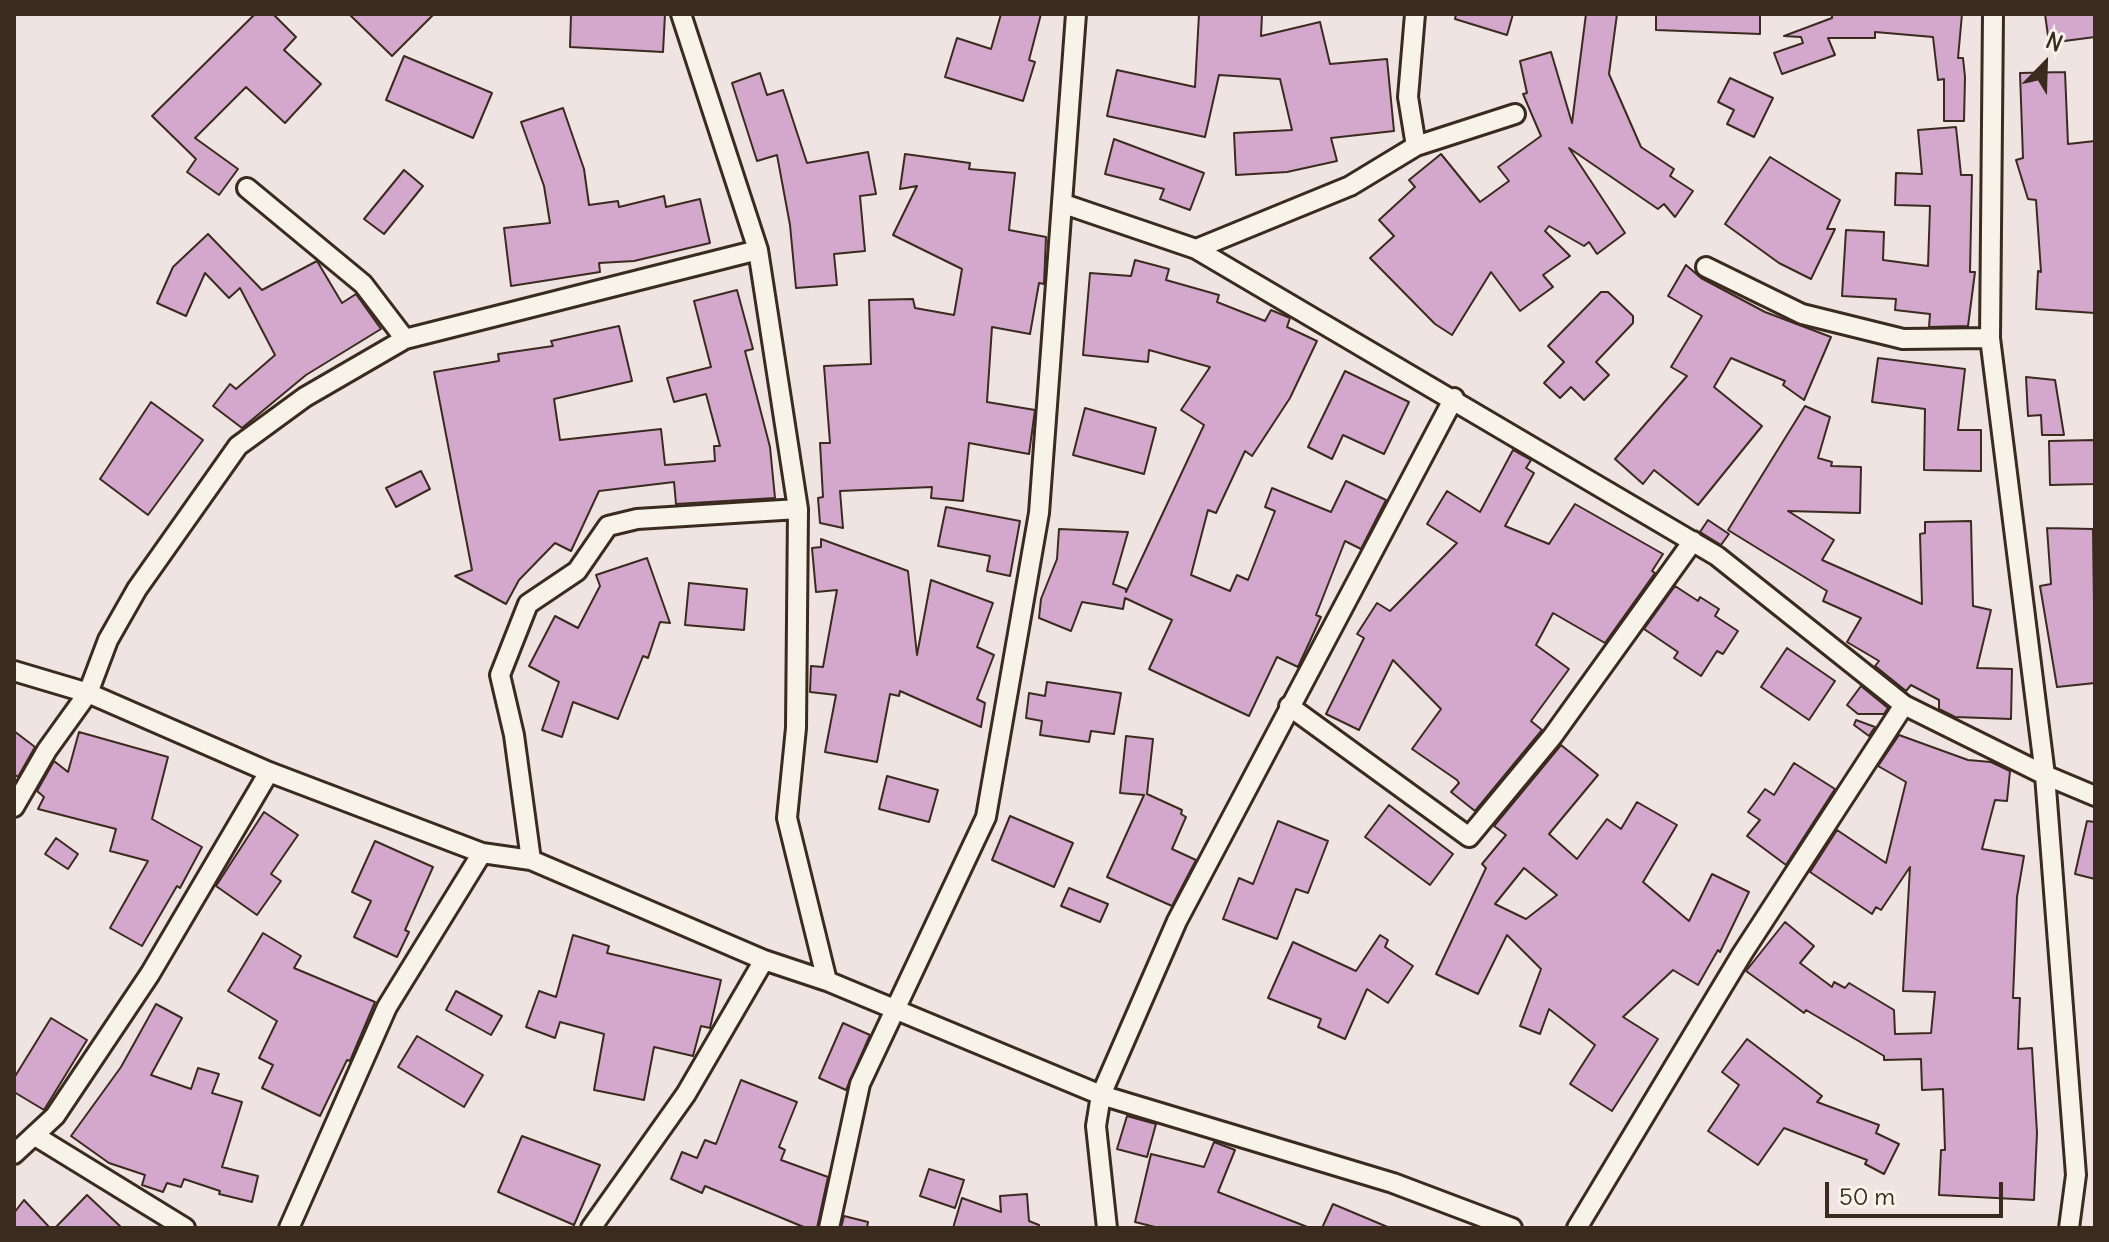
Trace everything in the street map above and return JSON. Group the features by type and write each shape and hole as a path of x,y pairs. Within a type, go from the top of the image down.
{"street":[{"path":"681,14 758,250 798,509 796,728 787,818 827,981"},
{"path":"829,1228 860,1084 986,817 1039,513 1076,14"},
{"path":"1415,14 1408,97 1416,146"},
{"path":"1993,14 1990,338 2045,775 2076,1175 2069,1228"},
{"path":"1196,249 1350,186 1416,146 1515,114"},
{"path":"247,188 363,284 405,339"},
{"path":"1064,204 1196,249 1693,541 1904,705 2045,775 2095,796"},
{"path":"14,807 47,750 88,693 108,640 137,589 238,446 305,397 405,339 758,250"},
{"path":"1706,267 1802,314 1831,322 1903,339 1990,338"},
{"path":"1107,1228 1096,1126 1101,1095 1177,921 1454,398"},
{"path":"531,860 514,735 500,675 528,604 577,571 608,526 637,519 798,509"},
{"path":"1289,706 1469,837 1552,737 1693,541"},
{"path":"14,671 88,693 269,772 482,853 531,860 764,960 827,981 1101,1095 1393,1183 1512,1228"},
{"path":"1577,1228 1725,981 1904,705"},
{"path":"14,1154 37,1137 55,1116 150,974 269,772"},
{"path":"289,1228 387,1007 482,853"},
{"path":"591,1228 686,1094 764,960"},
{"path":"37,1137 185,1228"}],"building":[{"path":"255,14 273,14 296,37 284,50 321,84 285,123 246,87 195,138 238,169 219,195 187,172 196,159 152,116"},
{"path":"349,14 434,14 392,56"},
{"path":"571,14 665,14 663,52 570,47"},
{"path":"1001,14 1041,14 1029,60 1035,62 1023,101 945,77 957,38 991,49"},
{"path":"1199,14 1262,14 1261,36 1320,22 1330,64 1387,59 1394,131 1331,138 1337,161 1287,172 1236,175 1234,133 1292,130 1280,79 1219,75 1205,137 1107,116 1117,70 1195,87"},
{"path":"1456,14 1513,14 1507,35 1455,19"},
{"path":"1586,14 1617,14 1609,74 1641,147 1674,169 1670,176 1693,191 1675,217 1664,204 1658,209 1569,148 1625,233 1597,254 1589,242 1584,246 1549,226 1545,231 1570,256 1543,275 1553,287 1520,311 1491,272 1452,335 1435,324 1370,258 1394,236 1379,220 1415,187 1409,180 1441,154 1480,202 1509,181 1498,167 1541,136 1523,94 1527,93 1520,61 1551,52 1572,123"},
{"path":"1656,14 1760,14 1760,34 1656,30"},
{"path":"1832,14 1962,14 1958,58 1963,58 1965,77 1964,121 1944,121 1944,79 1938,80 1933,37 1875,32 1875,38 1828,38 1835,55 1782,74 1774,53 1803,43 1801,37 1784,36 1832,18"},
{"path":"2045,14 2095,14 2095,37 2049,43"},
{"path":"404,56 492,93 473,138 386,100"},
{"path":"2065,72 2068,144 2095,141 2095,313 2036,309 2038,271 2041,272 2036,200 2028,199 2016,160 2023,158 2020,73"},
{"path":"760,73 767,95 783,90 807,163 868,152 876,194 860,196 865,251 834,254 837,285 796,288 790,225 777,155 757,161 732,83"},
{"path":"1730,78 1773,98 1754,137 1727,124 1734,110 1718,102"},
{"path":"563,108 584,169 589,205 618,201 619,207 664,196 666,207 700,199 710,243 634,261 599,263 600,272 511,286 504,228 550,223 544,186 521,122"},
{"path":"1956,127 1961,175 1972,175 1970,272 1975,272 1968,326 1929,327 1930,314 1895,310 1896,299 1842,296 1846,230 1884,232 1883,260 1928,266 1930,206 1895,205 1896,173 1922,174 1918,130"},
{"path":"1114,139 1204,173 1190,210 1160,199 1164,189 1105,174"},
{"path":"905,154 970,163 969,169 1015,173 1009,230 1046,237 1044,284 1039,283 1030,334 992,327 987,402 1035,410 1029,454 969,443 963,501 931,498 932,487 840,491 843,528 820,523 818,498 823,497 820,443 830,443 824,366 871,364 869,300 913,299 915,308 954,315 962,269 893,235 917,186 900,189"},
{"path":"1770,157 1840,200 1827,229 1835,229 1811,279 1779,263 1725,224"},
{"path":"404,170 423,186 384,234 364,219"},
{"path":"208,234 262,290 317,261 342,303 356,294 381,329 306,375 242,428 213,406 230,384 236,389 275,355 240,288 229,298 205,273 186,316 157,303 173,267"},
{"path":"1135,260 1169,269 1166,280 1219,295 1217,302 1265,321 1271,310 1290,318 1287,327 1317,341 1290,398 1252,456 1245,451 1216,513 1208,510 1191,575 1230,591 1237,575 1248,580 1275,511 1265,507 1272,488 1331,512 1346,481 1386,500 1361,549 1345,541 1316,615 1321,617 1298,667 1277,657 1249,716 1149,669 1172,620 1125,598 1123,609 1082,602 1071,631 1039,618 1041,599 1057,559 1059,529 1128,532 1113,584 1126,589 1126,592 1204,425 1181,410 1210,367 1149,350 1148,362 1083,355 1090,273 1131,276"},
{"path":"1686,265 1701,278 1765,312 1831,337 1804,400 1783,385 1785,381 1731,358 1714,387 1762,426 1698,505 1654,470 1643,484 1615,459 1687,376 1671,367 1702,316 1668,296"},
{"path":"737,290 753,349 745,351 770,447 775,498 676,504 674,482 599,491 571,551 555,543 519,580 506,604 455,576 472,570 434,372 499,361 498,354 553,346 551,341 619,326 632,381 554,399 560,440 661,429 665,465 715,461 714,446 720,446 706,394 674,402 667,378 711,367 694,301"},
{"path":"1601,292 1608,292 1633,316 1633,323 1596,362 1609,375 1584,400 1571,387 1560,398 1544,383 1564,362 1548,346"},
{"path":"1878,358 1965,369 1958,430 1981,430 1981,471 1924,470 1925,409 1872,402"},
{"path":"1345,371 1409,402 1384,454 1343,435 1332,459 1308,447"},
{"path":"2026,377 2055,380 2064,435 2042,435 2041,415 2028,416"},
{"path":"151,402 203,440 148,515 100,479"},
{"path":"1805,406 1830,417 1818,458 1832,462 1831,466 1861,467 1860,513 1788,511 1834,540 1822,560 1922,604 1920,534 1925,533 1925,522 1971,521 1973,606 1991,610 1977,668 2012,669 2011,719 1955,717 1939,709 1939,700 1911,685 1906,691 1875,666 1879,661 1847,642 1861,618 1823,601 1827,591 1728,530"},
{"path":"1085,408 1156,428 1144,474 1073,455"},
{"path":"2095,440 2095,484 2050,485 2049,441"},
{"path":"1513,450 1531,460 1526,468 1534,473 1505,526 1549,544 1575,504 1663,554 1652,571 1655,573 1605,643 1553,613 1536,645 1569,669 1531,721 1542,730 1475,811 1451,792 1459,783 1457,780 1412,749 1441,709 1393,660 1359,730 1326,714 1364,638 1357,634 1377,603 1390,611 1457,543 1427,524 1447,491 1480,512"},
{"path":"421,471 430,489 396,507 386,488"},
{"path":"946,507 1020,521 1010,576 987,571 990,556 938,546"},
{"path":"1708,520 1729,534 1721,545 1700,532"},
{"path":"2047,528 2093,529 2095,683 2057,687 2040,586 2051,584"},
{"path":"821,539 908,571 917,655 931,580 993,603 977,647 994,655 977,699 985,703 981,727 900,691 899,696 890,694 877,762 825,752 836,695 810,692 811,666 823,667 837,590 816,592 812,548 821,547"},
{"path":"647,558 670,623 660,622 648,658 643,656 618,719 573,702 562,737 542,730 559,682 529,666 555,616 578,628 600,586 596,575"},
{"path":"689,583 747,589 744,630 685,625"},
{"path":"1675,586 1698,601 1700,597 1719,609 1715,616 1738,631 1723,654 1717,651 1701,676 1674,658 1678,652 1644,629"},
{"path":"1787,648 1835,681 1809,720 1761,687"},
{"path":"1047,682 1121,693 1114,734 1091,731 1089,742 1040,735 1042,721 1026,718 1029,693 1045,696"},
{"path":"1861,686 1888,708 1884,714 1858,714 1847,705"},
{"path":"1856,720 1875,727 1869,736 1854,725"},
{"path":"14,731 35,747 18,777 14,774"},
{"path":"79,732 168,757 152,819 202,847 180,888 177,886 142,946 110,928 148,861 110,851 116,829 38,809 44,797 37,791 54,761 68,772"},
{"path":"1899,735 1968,760 1991,762 2010,771 2007,801 1995,800 1982,849 2024,856 2017,897 2013,998 2020,998 2018,1049 2032,1048 2037,1133 2034,1200 1939,1195 1941,1150 1945,1150 1943,1089 1922,1090 1921,1059 1884,1060 1884,1056 1806,1010 1804,1013 1746,971 1785,922 1814,946 1800,963 1832,987 1834,982 1845,988 1849,983 1894,1010 1895,1034 1931,1033 1935,992 1903,991 1910,867 1881,910 1876,907 1872,914 1810,872 1837,830 1886,863 1906,782 1878,766"},
{"path":"1126,736 1153,739 1147,794 1182,810 1181,814 1186,817 1172,849 1196,860 1172,906 1107,877 1144,795 1120,793"},
{"path":"1561,745 1598,775 1549,834 1577,859 1607,819 1621,829 1637,802 1677,825 1643,882 1689,921 1712,874 1749,892 1720,952 1718,950 1698,985 1673,970 1623,1017 1658,1039 1612,1111 1570,1084 1595,1045 1549,1009 1540,1034 1520,1026 1541,969 1507,935 1478,994 1436,974 1486,868 1482,864 1506,835 1494,826","holes":["1524,868 1557,895 1526,919 1495,904"]},
{"path":"1794,763 1835,789 1786,865 1747,836 1760,820 1748,812 1765,789 1774,795"},
{"path":"887,776 938,790 929,822 879,809"},
{"path":"1389,805 1453,854 1430,885 1365,837"},
{"path":"264,812 298,835 271,874 281,881 257,915 216,886"},
{"path":"1010,816 1073,843 1054,887 992,860"},
{"path":"1278,821 1328,841 1308,893 1296,889 1277,939 1223,919 1239,878 1253,884"},
{"path":"2087,821 2095,822 2095,879 2075,874"},
{"path":"56,838 78,854 68,869 45,854"},
{"path":"375,841 433,867 405,930 409,932 397,957 354,937 371,901 352,892"},
{"path":"1069,888 1108,904 1100,922 1061,906"},
{"path":"263,933 301,956 294,968 375,1002 350,1061 347,1060 320,1116 262,1088 273,1065 259,1058 277,1021 228,991"},
{"path":"573,935 609,946 607,953 721,980 710,1028 701,1026 693,1056 654,1047 644,1100 594,1090 604,1034 560,1022 555,1038 526,1027 539,991 556,997"},
{"path":"1380,935 1388,940 1385,947 1413,966 1388,1003 1367,989 1345,1039 1318,1027 1321,1019 1268,998 1293,942 1356,971"},
{"path":"456,991 502,1016 491,1035 446,1010"},
{"path":"156,1004 182,1018 151,1075 191,1089 198,1068 219,1074 212,1093 242,1102 222,1167 258,1176 252,1202 219,1194 220,1191 184,1179 181,1187 167,1183 163,1192 142,1185 145,1175 109,1163 71,1136 121,1067"},
{"path":"51,1018 87,1040 44,1110 14,1092 14,1078"},
{"path":"843,1023 870,1035 846,1090 819,1078"},
{"path":"417,1036 483,1075 464,1107 398,1067"},
{"path":"1747,1039 1822,1096 1817,1102 1879,1125 1876,1133 1899,1144 1884,1174 1865,1164 1867,1160 1784,1128 1758,1165 1708,1131 1739,1085 1722,1072"},
{"path":"741,1080 797,1102 779,1147 785,1150 781,1160 828,1177 817,1228 806,1228 705,1186 702,1193 671,1179 682,1152 697,1158 705,1140 716,1144"},
{"path":"1127,1116 1156,1124 1147,1157 1117,1149"},
{"path":"522,1136 600,1165 574,1225 498,1192"},
{"path":"1214,1142 1235,1150 1218,1192 1310,1228 1159,1228 1135,1222 1151,1154 1204,1167"},
{"path":"929,1169 964,1180 955,1208 920,1196"},
{"path":"1027,1194 1029,1221 1039,1225 1039,1228 953,1228 962,1198 1001,1212 1000,1196"},
{"path":"87,1195 122,1228 55,1228"},
{"path":"24,1200 50,1228 14,1228 14,1213"},
{"path":"1333,1204 1390,1228 1322,1228"},
{"path":"844,1216 868,1222 867,1228 841,1228"}]}
